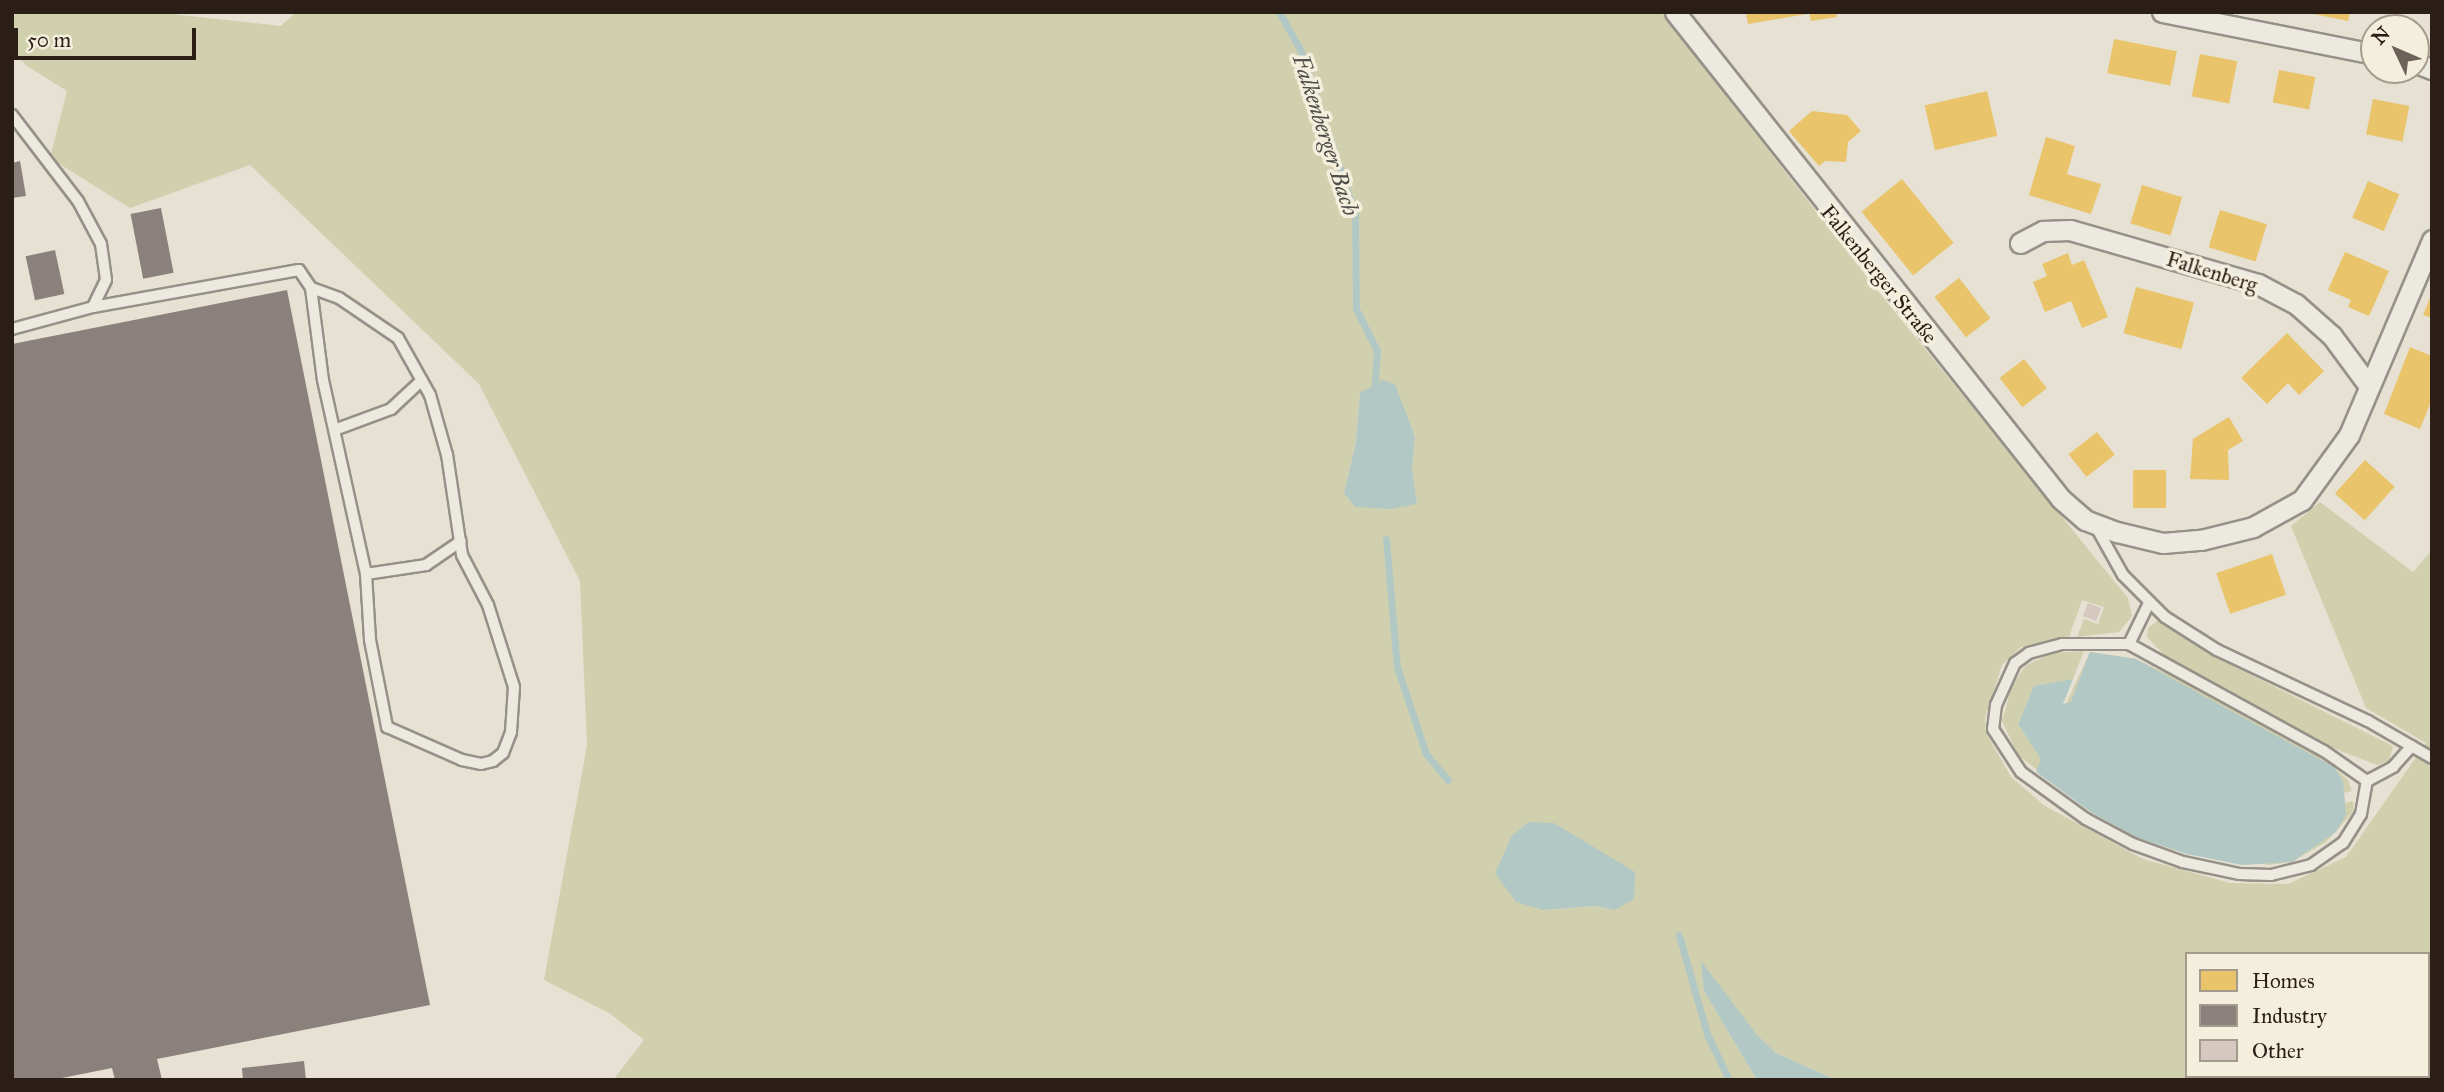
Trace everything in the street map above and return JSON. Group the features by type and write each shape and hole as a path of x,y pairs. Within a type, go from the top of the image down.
{"street":[{"name":"Falkenberger Straße","path":"1675,12 2061,499 2095,524"},
{"path":"2162,12 2360,51"},
{"name":"Falkenberg","path":"2020,243 2043,231 2070,230 2258,284 2297,304 2332,336 2369,386"},
{"path":"2095,524 2141,540 2183,542 2230,534 2278,515 2302,500 2327,471 2349,435 2432,240"}],"lane":[{"path":"12,116 78,201 101,244 106,280 93,307"},
{"path":"12,329 93,307 299,270 311,288 323,380 337,429 366,574 370,640 387,727 462,760 481,764 493,761 503,753 511,732 514,687 461,541 447,455 422,380 398,338 339,298 311,288"},
{"path":"337,429 391,409 422,380"},
{"path":"2095,524 2106,551 2149,603 2217,650 2368,721 2432,758"},
{"path":"366,574 426,565 461,541"},
{"path":"2129,644 2149,603"},
{"path":"2062,644 2129,644 2324,751 2367,781 2361,814 2343,843 2311,865 2271,875 2239,874 2183,862 2133,844 2086,819 2021,772 1993,729 1996,705 2015,663 2029,653 2062,644"},
{"path":"2367,781 2393,767 2412,746"}],"green space":[{"path":"17,12 153,12 281,26 296,12 1661,12 1881,295 2128,598 2132,616 2119,632 2077,637 2084,619 2098,624 2104,607 2082,600 2069,637 2021,647 2002,665 1985,718 1986,733 2011,777 2045,806 2143,859 2230,883 2288,884 2346,857 2426,743 2366,708 2291,526 2320,502 2413,572 2432,550 2432,1080 1836,1080 1776,1053 1704,991 1757,1080 613,1080 644,1040 609,1013 544,980 587,745 580,581 479,384 250,165 130,208 50,158 67,91 27,66 12,50 12,19","holes":["1360,393 1405,413 1415,437 1412,467 1417,504 1344,493 1356,442","1508,845 1615,910 1595,906 1543,910 1495,873"]},
{"path":"2157,621 2213,656 2393,746 2389,761 2377,765 2328,746 2321,757 2348,780 2352,791 2344,793 2345,803 2353,801 2354,811 2326,842 2292,862 2269,865 2187,854 2136,837 2091,812 2018,755 2002,721 2012,686 2025,666 2051,653 2084,651 2073,679 2034,686 2018,724 2041,758 2090,652 2136,659 2165,673 2169,670 2171,662 2147,637 2148,628"}],"water":[{"path":"1382,380 1395,384 1415,437 1412,467 1417,504 1390,509 1355,507 1344,493 1356,442 1360,393"},
{"path":"2090,652 2136,659 2334,767 2343,781 2346,815 2336,832 2292,862 2242,865 2187,854 2136,837 2091,812 2036,772 2041,759 2018,724 2034,686 2073,679 2063,704 2071,702"},
{"path":"1528,822 1554,823 1635,872 1634,899 1615,910 1595,906 1543,910 1516,902 1495,873 1512,836"},
{"path":"1701,961 1756,1034 1776,1053 1836,1080 1757,1080 1704,991"}],"building: Homes":[{"path":"1746,12 1807,12 1807,14 1748,24"},
{"path":"1809,12 1836,12 1837,17 1811,21"},
{"path":"2304,12 2350,12 2348,21"},
{"path":"2114,39 2177,51 2170,86 2107,73"},
{"path":"2200,54 2237,61 2229,103 2192,96"},
{"path":"2279,70 2315,77 2309,109 2273,102"},
{"path":"1987,91 1997,136 1935,150 1925,105"},
{"path":"2373,99 2409,106 2402,141 2366,134"},
{"path":"1812,111 1847,115 1861,131 1848,142 1846,162 1825,161 1819,166 1789,131"},
{"path":"2046,137 2075,146 2067,174 2101,184 2091,214 2029,195"},
{"path":"1902,179 1954,243 1913,275 1862,212"},
{"path":"2368,181 2399,194 2384,231 2352,218"},
{"path":"2142,185 2182,197 2170,236 2130,223"},
{"path":"2220,210 2267,224 2255,262 2209,247"},
{"path":"2345,252 2389,271 2369,316 2348,307 2351,300 2328,290"},
{"path":"2068,253 2072,265 2084,260 2108,317 2082,328 2071,301 2045,312 2033,282 2047,276 2042,264"},
{"path":"1959,278 1990,318 1966,337 1935,297"},
{"path":"2136,287 2194,303 2182,349 2124,333"},
{"path":"2432,293 2432,318 2423,315"},
{"path":"2287,333 2324,371 2299,395 2288,383 2267,404 2241,378"},
{"path":"2410,347 2432,356 2432,399 2420,429 2384,414"},
{"path":"2024,359 2047,388 2022,407 2000,378"},
{"path":"2229,417 2243,441 2228,450 2229,480 2190,479 2193,439"},
{"path":"2097,432 2115,455 2086,477 2069,454"},
{"path":"2365,460 2395,487 2365,520 2335,493"},
{"path":"2133,470 2166,470 2166,508 2133,508"},
{"path":"2272,554 2286,595 2230,614 2216,573"}],"building: Industry":[{"path":"20,161 26,196 12,198 12,163"},
{"path":"161,208 174,273 143,279 131,214"},
{"path":"55,250 64,294 35,300 26,256"},
{"path":"287,290 430,1005 157,1059 162,1080 115,1080 112,1068 52,1080 12,1080 12,344"},
{"path":"304,1061 306,1080 243,1080 242,1068"}],"building: Other":[{"path":"2088,603 2101,608 2096,621 2083,616"}],"waterway":[{"name":"Falkenberger Bach","path":"1279,12 1301,51 1355,215 1356,309 1377,351 1374,390"},
{"name":"Falkenberger Bach","path":"1386,539 1397,667 1426,754 1448,780"},
{"name":"Falkenberger Bach","path":"1679,935 1707,1034 1729,1080"}]}
